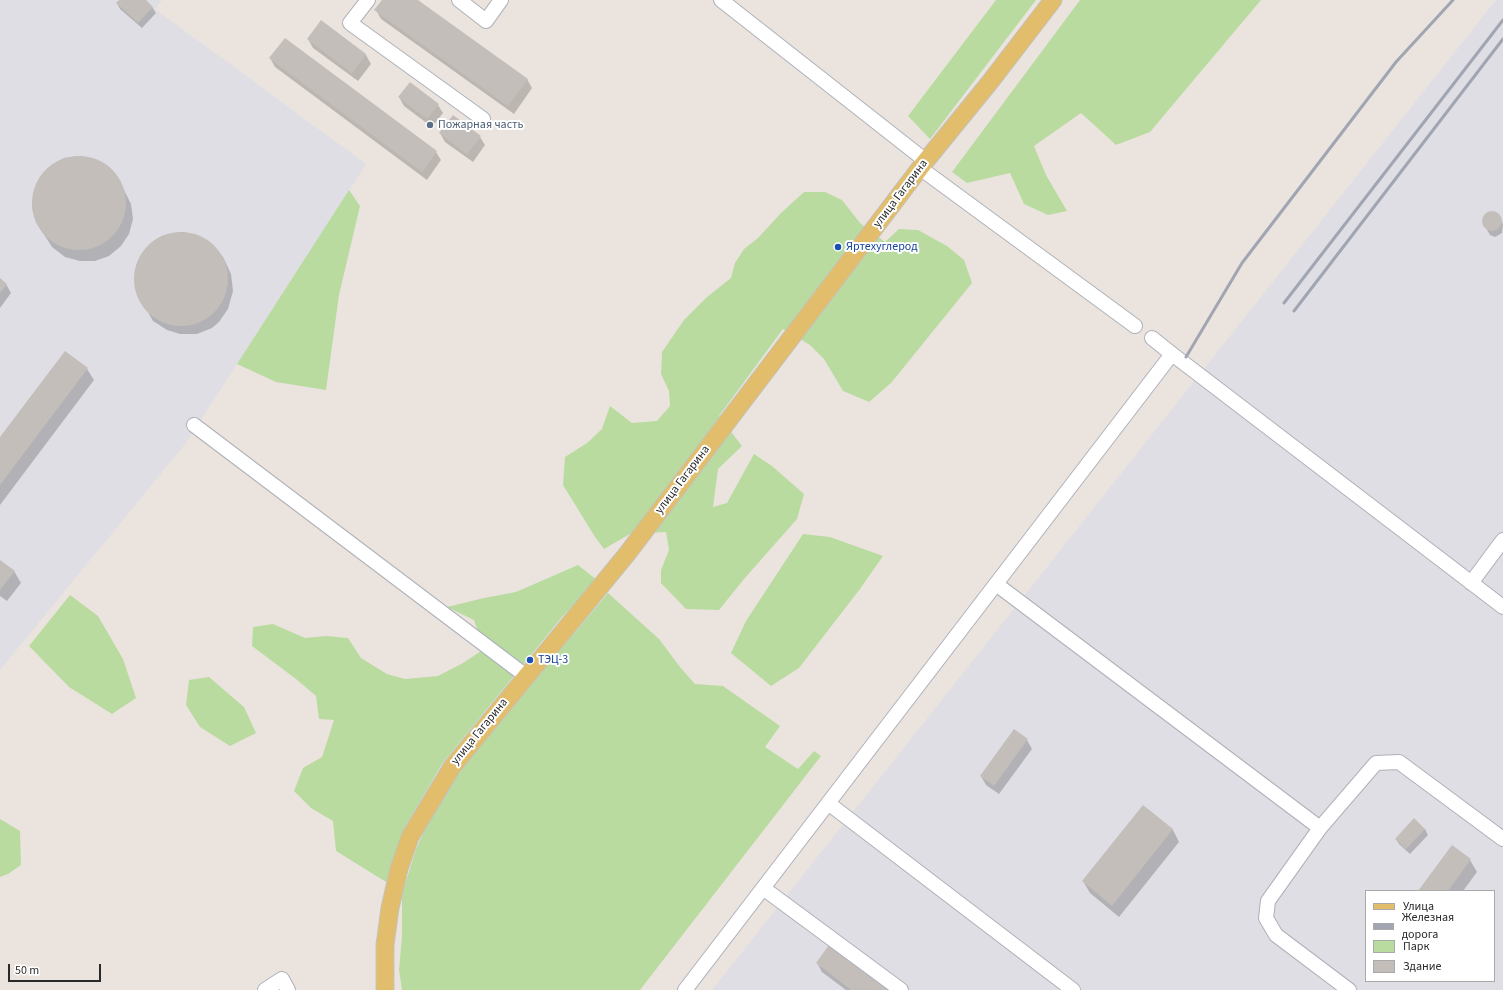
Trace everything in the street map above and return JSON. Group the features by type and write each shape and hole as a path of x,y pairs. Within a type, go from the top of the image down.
{"main road":[{"name":"улица Гагарина","path":"385,990 385,945 390,908 399,869 410,837 452,767 627,554 923,165 990,82 1053,0"}],"street":[{"path":"368,0 350,24 483,119"},
{"path":"458,0 486,21 502,0"},
{"path":"721,0 923,165 1134,326"},
{"path":"1152,338 1503,607"},
{"path":"685,990 1172,354"},
{"path":"194,425 526,676"},
{"path":"1471,583 1503,540"},
{"path":"996,584 1320,828"},
{"path":"1348,990 1276,935 1266,918 1268,901 1320,828 1376,763 1399,762 1503,839"},
{"path":"828,803 1073,990"},
{"path":"763,888 902,990"},
{"path":"266,990 282,979 288,990"}],"shaded area":[{"path":"0,0 162,0 155,9 366,164 186,443 0,670"},
{"path":"1496,0 1503,0 1503,990 712,990"}],"green space":[{"path":"996,0 1036,0 930,139 908,116"},
{"path":"1080,0 1261,0 1150,132 1116,145 1081,113 1034,146 1046,175 1067,211 1048,215 1024,204 1010,173 967,183 952,172"},
{"path":"349,190 360,206 339,295 326,390 276,382 237,364"},
{"path":"804,192 825,192 842,200 860,223 885,242 899,229 918,230 947,246 964,260 972,283 891,383 869,402 843,391 824,359 810,345 783,329 719,416 742,446 718,469 713,507 727,503 754,454 772,466 804,494 797,519 719,610 686,609 661,583 661,570 669,550 666,532 630,534 604,549 563,485 565,457 587,443 602,429 610,406 632,423 657,421 670,406 669,391 661,374 662,352 684,320 707,297 731,278 735,263 744,249 758,238 781,213"},
{"path":"803,534 830,537 883,556 860,589 799,668 771,686 731,653 746,621"},
{"path":"578,565 597,580 562,617 442,764 407,824 399,848 391,885 336,851 333,821 311,808 294,791 303,768 322,757 334,720 319,719 316,696 252,646 253,627 273,624 305,638 326,636 348,638 361,658 387,674 405,679 438,676 463,663 484,649 474,620 447,607 516,592"},
{"path":"608,593 659,639 695,684 723,686 780,726 765,747 798,769 814,751 821,756 640,990 402,990 399,970 402,936 402,894 416,849 426,827 465,762"},
{"path":"70,595 98,616 123,659 136,698 112,714 69,687 29,646"},
{"path":"209,677 244,707 256,733 230,746 200,727 186,705 189,680"},
{"path":"0,819 20,831 21,865 8,874 0,877"}],"building":[{"path":"119,0 146,0 153,7 138,23 116,3"},
{"path":"382,0 418,0 528,79 508,106 374,10"},
{"path":"321,20 366,54 352,73 307,39"},
{"path":"285,38 437,151 422,172 269,58"},
{"path":"410,82 439,104 427,119 398,97"},
{"path":"453,115 481,136 467,154 439,133"},
{"path":"79,156 97,159 112,170 123,185 126,203 123,221 112,236 97,247 79,250 61,247 46,236 35,221 32,203 35,185 46,170 61,159"},
{"path":"1492,211 1499,214 1502,221 1499,228 1492,231 1485,228 1482,221 1485,214"},
{"path":"181,232 199,236 214,246 224,261 228,279 224,297 214,312 199,322 181,326 163,322 148,312 138,297 134,279 138,261 148,246 163,236"},
{"path":"0,278 7,284 0,293"},
{"path":"65,351 88,368 0,485 0,437"},
{"path":"0,560 15,571 0,590"},
{"path":"1014,729 1028,739 994,786 980,776"},
{"path":"1143,805 1173,829 1112,906 1082,881"},
{"path":"1414,818 1425,829 1406,849 1395,839"},
{"path":"1452,845 1471,859 1449,890 1419,890"},
{"path":"829,945 888,990 851,990 816,963"}],"railway":[{"path":"1186,357 1242,263 1396,62 1453,0"},
{"path":"1284,303 1503,20"},
{"path":"1294,311 1503,39"}],"place":[{"name":"Пожарная часть","path":"430,125"},
{"name":"Яртехуглерод","path":"838,247"},
{"name":"ТЭЦ-3","path":"530,660"}]}
